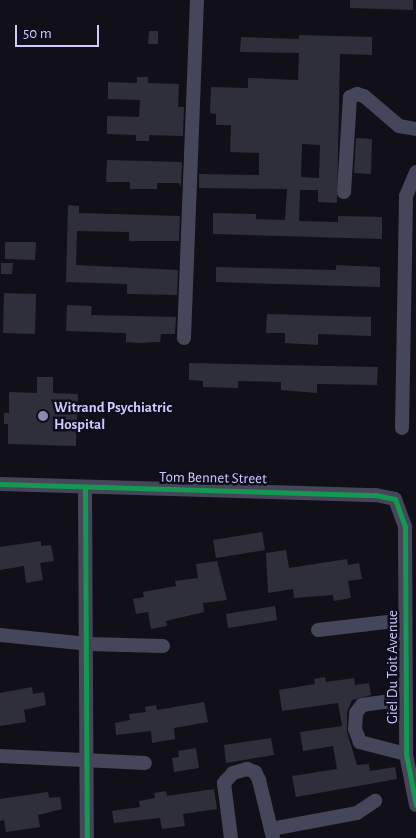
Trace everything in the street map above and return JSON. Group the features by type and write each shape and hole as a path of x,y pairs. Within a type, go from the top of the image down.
{"street":[{"path":"184,338 197,0"},
{"path":"344,192 350,97 357,94 364,96 399,126 416,129"},
{"path":"402,428 406,196 416,172"},
{"name":"Tom Bennet Street","path":"0,484 85,488 376,495 390,497 398,502 405,527"},
{"path":"85,488 88,644 85,762 87,838"},
{"name":"Giel Du Toit Avenue","path":"405,527 406,754 416,805"},
{"path":"318,630 405,620"},
{"path":"0,635 88,644 163,646"},
{"path":"406,699 362,706 356,713 355,729 360,742 406,754"},
{"path":"0,756 85,762 145,763"},
{"path":"231,838 224,783 240,770 247,769 256,772 272,833 357,813 375,801"}],"building":[{"path":"350,0 413,0 413,10 350,8"},
{"path":"149,31 158,31 158,44 148,44"},
{"path":"299,35 372,37 372,55 340,54 337,203 318,202 318,190 300,190 299,221 338,222 338,216 382,217 382,239 213,234 213,213 256,214 256,219 285,220 287,189 199,188 199,174 259,175 259,153 230,152 231,125 216,125 216,114 210,113 211,87 248,88 248,78 298,80 299,53 240,52 241,37 299,39","holes":["302,144 320,145 319,178 301,177"]},
{"path":"137,77 148,77 148,83 179,84 178,107 184,107 183,136 149,135 149,141 136,141 136,135 107,134 107,116 139,117 140,100 108,99 108,82 137,83"},
{"path":"356,138 372,139 371,174 354,173"},
{"path":"107,160 182,162 181,187 179,183 157,183 157,189 130,189 130,182 106,182"},
{"path":"68,205 79,206 79,213 180,216 179,241 129,241 129,232 77,231 76,265 178,270 177,295 127,294 127,284 66,282"},
{"path":"5,242 36,242 35,260 5,259"},
{"path":"1,263 13,263 12,274 1,274"},
{"path":"336,265 380,267 380,287 216,282 216,267 336,270"},
{"path":"4,293 36,294 35,334 3,333"},
{"path":"67,305 92,306 91,315 176,317 175,334 161,334 160,342 138,343 126,342 126,333 66,331"},
{"path":"267,314 371,317 371,336 318,334 318,345 285,343 285,333 266,333"},
{"path":"189,363 378,367 377,385 317,384 317,393 281,390 281,382 238,381 238,388 203,387 203,381 189,380"},
{"path":"37,377 53,377 53,393 78,394 76,446 8,444 8,424 4,424 4,413 9,413 9,392 37,393"},
{"path":"262,532 265,550 216,558 213,540"},
{"path":"41,541 41,546 51,545 54,561 40,563 43,580 26,583 24,566 0,570 0,547"},
{"path":"286,550 289,568 347,559 348,565 359,563 362,579 348,581 351,598 334,601 333,595 294,598 293,589 268,593 266,553"},
{"path":"217,561 227,600 203,603 204,612 166,621 167,626 151,629 148,612 136,614 133,599 144,597 143,592 176,586 175,581 198,578 196,564"},
{"path":"275,606 277,620 228,628 226,614"},
{"path":"325,677 326,682 354,678 355,685 369,683 371,695 352,700 347,712 347,732 357,765 369,764 370,771 395,767 397,779 296,797 292,776 337,769 333,746 303,751 300,732 342,726 338,703 282,711 279,690 315,684 314,679"},
{"path":"32,687 33,694 44,692 46,705 24,710 26,722 0,726 0,693"},
{"path":"204,702 208,722 174,728 175,739 152,743 151,731 116,735 115,723 130,720 129,714 146,712 145,707 156,705 157,710"},
{"path":"271,738 274,755 226,763 224,745"},
{"path":"196,748 199,768 174,772 172,758 179,757 178,751"},
{"path":"214,789 217,809 183,814 185,826 162,829 160,818 114,823 112,811 140,807 139,801 155,798 154,793 166,791 167,796"},
{"path":"48,792 49,798 60,797 62,809 38,815 40,827 6,832 4,820 0,821 0,799"}],"cycle path":[{"path":"0,484 376,495 395,499 405,527 406,754 416,805"},
{"path":"85,488 87,838"}],"place":[{"name":"Witrand Psychiatric Hospital","path":"43,416"}]}
